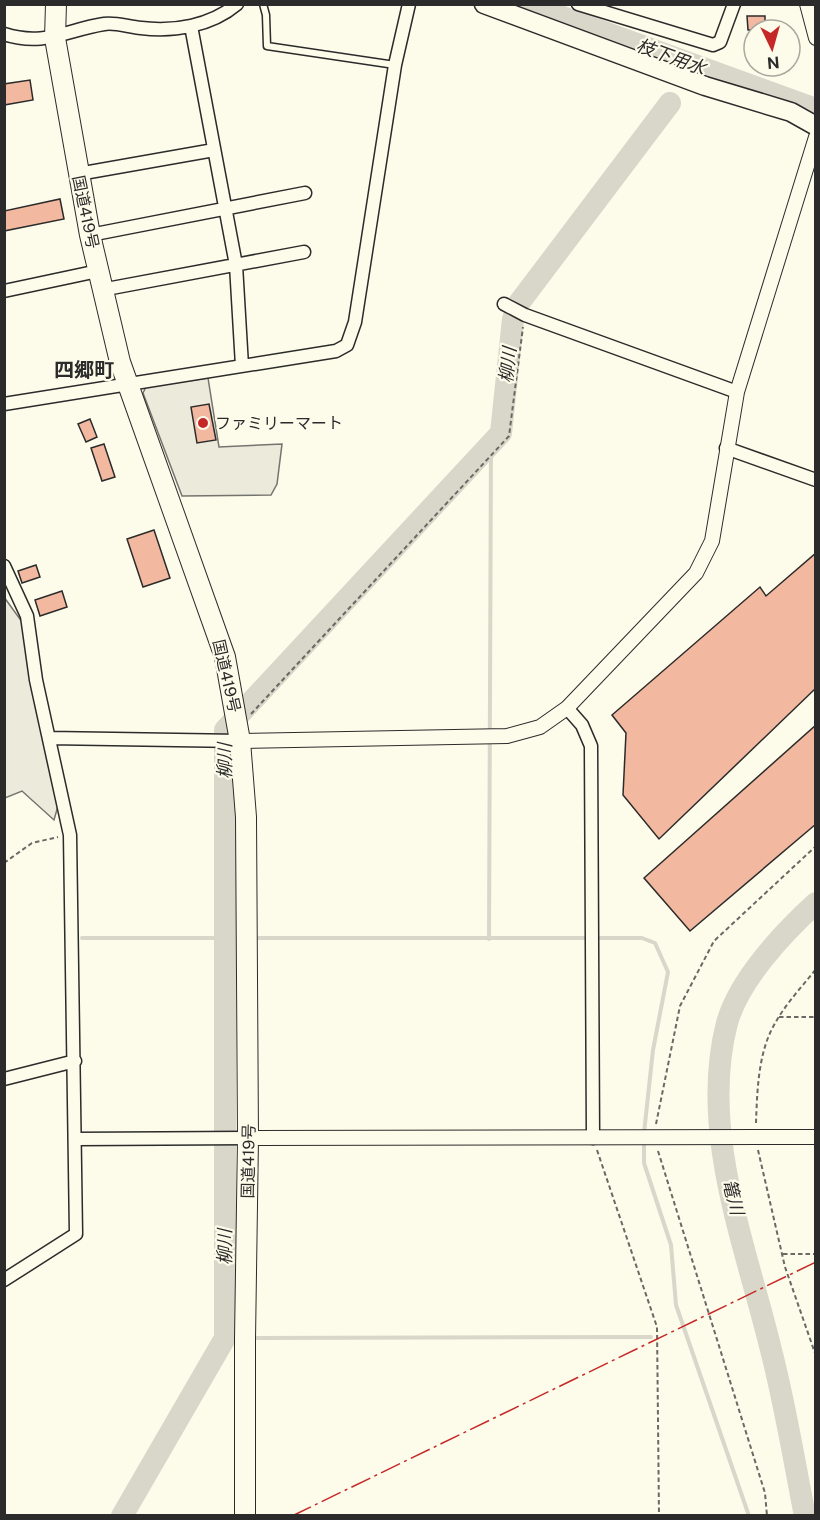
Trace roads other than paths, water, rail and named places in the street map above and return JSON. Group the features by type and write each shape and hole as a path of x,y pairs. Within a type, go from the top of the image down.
{"highway":[{"name":"国道419号","path":"56,4 54,38 78,174 100,280 127,384 222,646 239,734 246,817 242,1138 245,1515"}],"main road":[{"path":"484,4 705,86 791,112 816,126"}],"street":[{"path":"4,34 37,40 54,38 106,23 159,29 191,26 222,17 237,4"},
{"path":"5,404 336,351 350,341 380,172 395,65 409,4"},
{"path":"582,5 713,45 720,42 734,4"},
{"path":"807,4 816,38"},
{"path":"191,26 236,265 242,366"},
{"path":"49,738 218,741 239,734 507,736 540,727 567,708 696,573 712,541 737,392 816,136"},
{"path":"78,174 214,150"},
{"path":"90,235 305,193"},
{"path":"4,291 236,265 303,252"},
{"path":"504,304 524,315 737,392"},
{"path":"726,448 816,480"},
{"path":"4,566 27,616 36,681 70,836 76,1139 76,1234 4,1280"},
{"path":"567,708 582,725 591,746 593,1138"},
{"path":"4,1079 75,1061"},
{"path":"76,1139 816,1137"}],"lane":[{"path":"263,4 266,15 267,46 395,65"}],"waterway":[{"name":"枝下用水","path":"527,4 816,109"},
{"name":"柳川","path":"122,1516 225,1338 225,730 501,433 513,319 519,303 670,103"},
{"path":"489,939 491,444"},
{"name":"篭川","path":"805,1516 776,1370 729,1188 722,1147 719,1105 720,1064 727,1023 741,990 764,958 816,903"},
{"path":"82,938 218,938"},
{"path":"258,938 642,938 655,943 668,972 653,1050 644,1133"},
{"path":"644,1140 644,1163 671,1245 676,1305 749,1516"},
{"path":"256,1338 651,1337"}],"place":[{"name":"ファミリーマート","path":"203,423"}],"district":[{"name":"四郷町","path":"84,370"}]}
